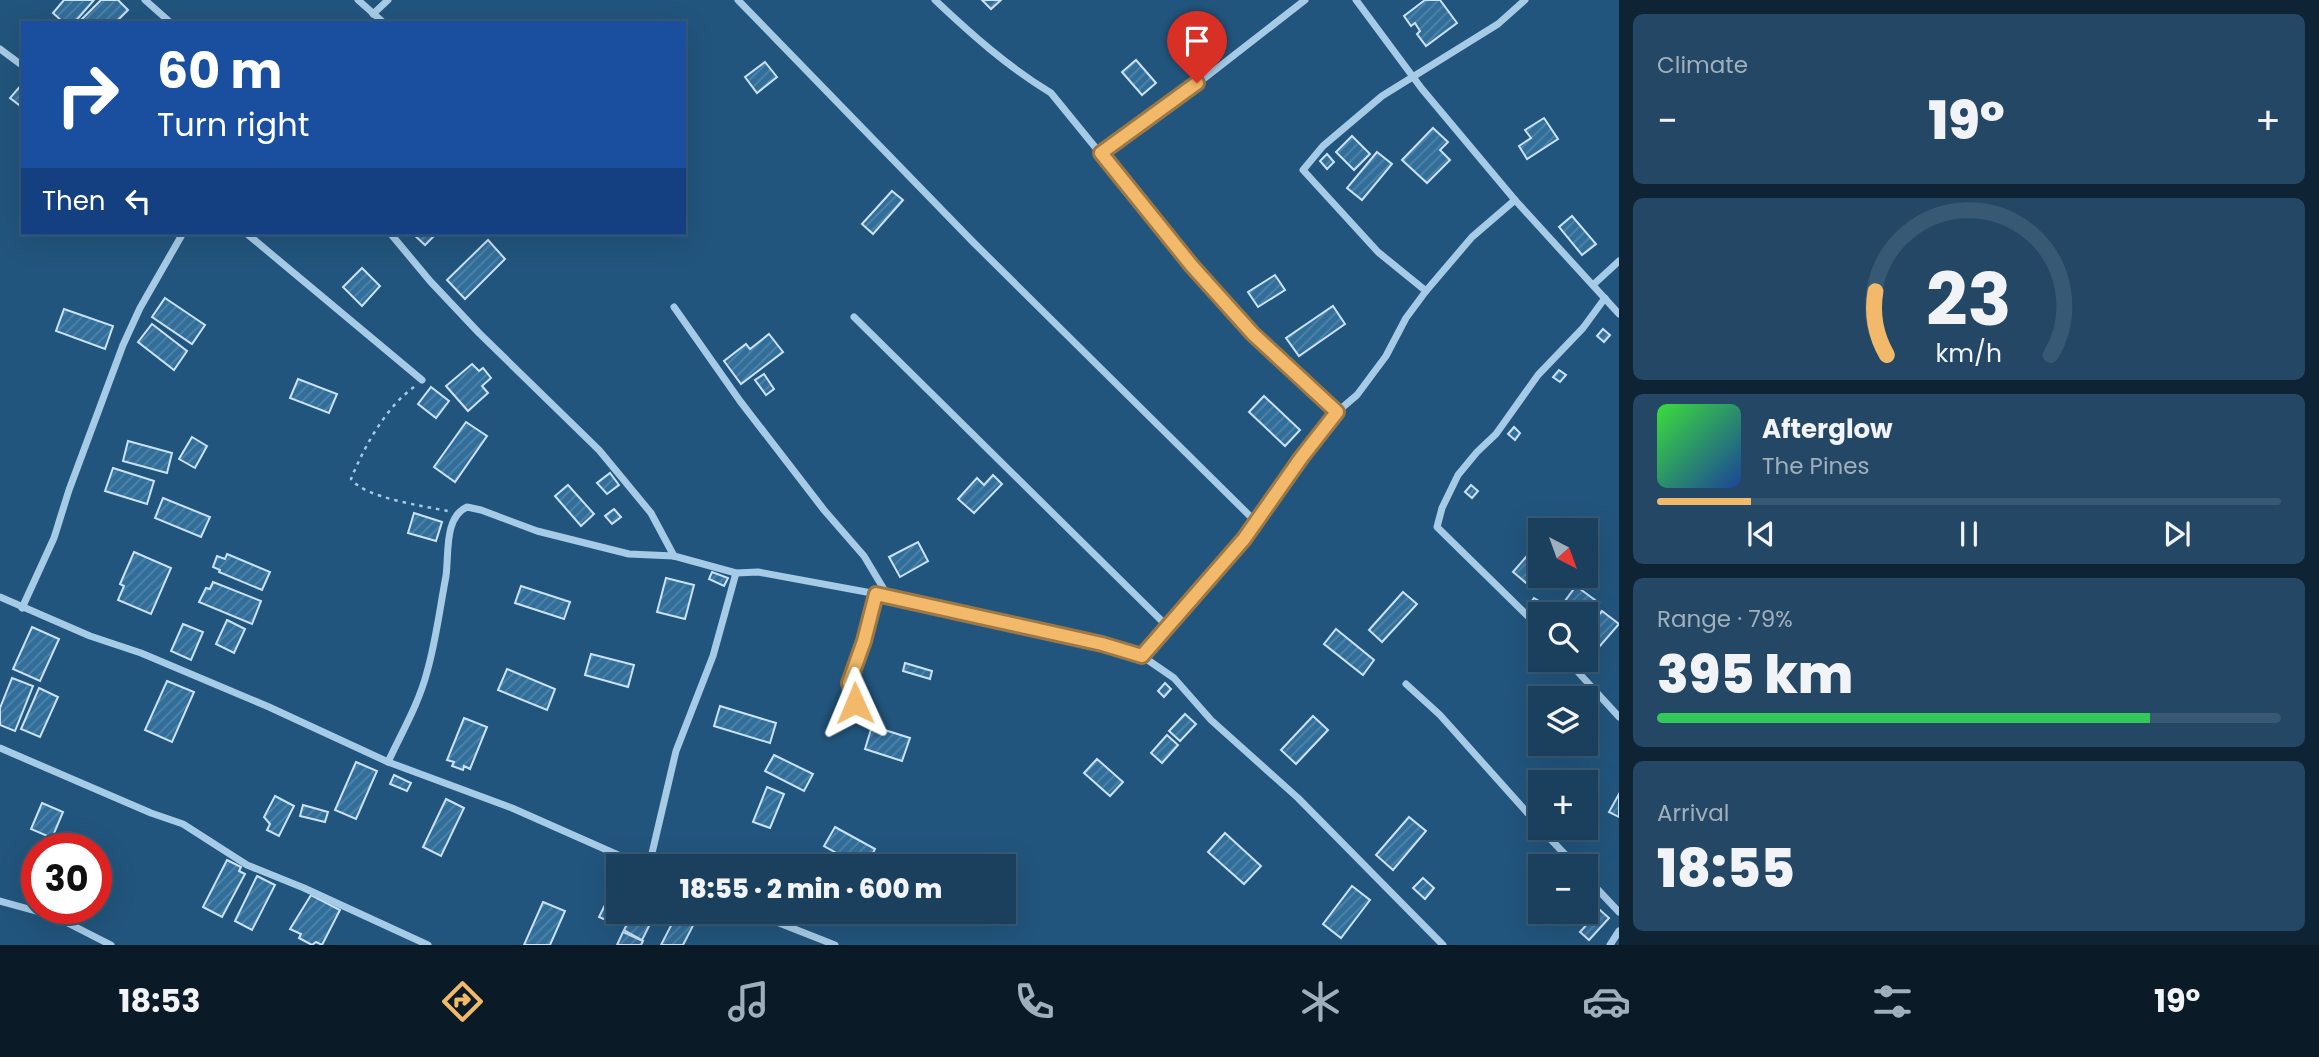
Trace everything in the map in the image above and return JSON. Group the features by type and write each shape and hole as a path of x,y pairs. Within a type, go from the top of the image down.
{"street":[{"path":"145,0 169,21"},
{"path":"358,0 382,21"},
{"path":"373,14 388,0"},
{"path":"738,0 974,243 1257,523"},
{"path":"935,0 976,39 1024,77 1051,93 1192,266 1253,334 1337,412"},
{"path":"1101,153 1305,0"},
{"path":"1356,0 1515,200 1619,314"},
{"path":"1426,291 1378,253 1303,170 1333,138 1382,96 1498,24 1525,0"},
{"path":"0,49 21,65"},
{"path":"1142,656 1219,570 1257,523 1301,458 1337,412 1357,395 1386,356 1406,318 1426,291 1472,237 1515,200"},
{"path":"22,608 54,538 123,345 140,308 182,235"},
{"path":"248,235 422,380"},
{"path":"392,235 479,333 599,450 651,513 674,556"},
{"path":"1593,285 1619,261"},
{"path":"1528,616 1437,527 1442,508 1458,475 1496,433 1538,375 1583,328 1605,298"},
{"path":"674,307 740,401 824,510 864,556 888,596"},
{"path":"854,317 1168,627"},
{"path":"388,761 416,704 428,671 452,523 457,513 467,507 537,531 628,554 674,556 736,573 758,572 888,596 1102,644 1142,656 1174,678 1211,720 1298,799 1443,945"},
{"path":"652,854 676,751 713,656 736,573"},
{"path":"865,712 855,703 849,683 864,641 876,594"},
{"path":"0,597 90,636 141,653 388,761 512,808 616,854"},
{"path":"1578,672 1619,717"},
{"path":"1406,684 1440,715 1528,814"},
{"path":"0,748 150,813 183,824 247,865 428,945"},
{"path":"1551,840 1565,854"},
{"path":"1598,890 1619,912"},
{"path":"0,901 54,916 111,945"},
{"path":"782,924 835,945"},
{"path":"1610,945 1619,931"}],"path":[{"path":"422,380 405,393 373,434 361,453 351,478 356,485 373,493 457,513"}],"building":[{"path":"64,0 94,0 76,21 62,21 53,13"},
{"path":"101,0 118,0 128,10 117,21 82,19"},
{"path":"982,0 1001,0 991,9"},
{"path":"1425,0 1440,0 1457,23 1426,46 1417,34 1420,31 1415,23 1411,26 1404,16"},
{"path":"1136,60 1156,83 1142,95 1122,72"},
{"path":"765,62 777,77 757,93 745,77"},
{"path":"21,85 21,106 10,98"},
{"path":"1544,118 1558,139 1527,159 1519,146 1531,138 1525,130"},
{"path":"1433,128 1448,142 1440,150 1450,160 1427,183 1402,160"},
{"path":"1352,136 1370,154 1354,170 1336,152"},
{"path":"1377,152 1392,164 1362,200 1347,188"},
{"path":"1327,154 1334,162 1327,169 1320,161"},
{"path":"892,191 903,200 873,234 862,224"},
{"path":"1572,216 1596,244 1582,255 1559,227"},
{"path":"414,235 435,235 425,245"},
{"path":"488,240 505,259 465,299 447,280"},
{"path":"362,268 380,286 362,306 343,287"},
{"path":"1275,275 1285,290 1258,307 1248,292"},
{"path":"165,298 205,325 192,344 152,317"},
{"path":"1333,306 1345,324 1299,356 1286,338"},
{"path":"64,309 113,326 105,349 56,331"},
{"path":"152,324 187,351 174,370 138,342"},
{"path":"1603,329 1610,335 1604,342 1597,336"},
{"path":"769,334 783,352 741,384 724,361 746,344 750,349"},
{"path":"472,364 479,371 483,368 491,378 482,386 488,393 468,411 446,386"},
{"path":"1559,370 1566,375 1560,382 1553,377"},
{"path":"764,374 774,389 766,395 755,380"},
{"path":"298,379 337,394 329,413 290,398"},
{"path":"431,387 449,401 436,418 418,404"},
{"path":"1264,396 1300,430 1285,446 1249,412"},
{"path":"466,422 487,436 455,482 434,467"},
{"path":"1514,427 1520,433 1515,440 1508,434"},
{"path":"192,437 207,446 195,468 179,459"},
{"path":"128,441 172,453 167,473 123,461"},
{"path":"113,468 154,481 147,504 105,491"},
{"path":"610,473 619,485 607,494 597,483"},
{"path":"993,475 1002,484 974,513 958,499 977,478 984,485"},
{"path":"568,485 594,514 581,526 555,496"},
{"path":"1471,485 1478,491 1472,498 1465,492"},
{"path":"163,498 210,517 201,537 155,518"},
{"path":"614,509 621,517 612,524 605,516"},
{"path":"414,513 442,522 436,541 408,533"},
{"path":"918,542 928,561 900,577 889,557"},
{"path":"134,552 171,568 151,614 118,600 124,586 120,584"},
{"path":"227,554 270,572 262,590 213,567 217,556 225,559"},
{"path":"1528,555 1528,584 1513,572"},
{"path":"712,572 728,578 724,586 709,579"},
{"path":"666,578 694,585 685,619 657,612"},
{"path":"213,582 261,601 252,624 199,602 206,588 210,589"},
{"path":"521,586 570,602 564,619 515,603"},
{"path":"1575,588 1579,588 1598,602 1564,602"},
{"path":"1403,592 1417,604 1382,642 1369,630"},
{"path":"1602,611 1619,624 1598,648 1598,616"},
{"path":"227,620 245,629 234,653 216,644"},
{"path":"183,624 203,632 191,660 171,651"},
{"path":"32,627 59,639 40,681 13,669"},
{"path":"1336,629 1374,660 1363,675 1324,644"},
{"path":"591,654 634,665 628,687 585,675"},
{"path":"905,663 932,671 930,679 903,671"},
{"path":"507,669 555,689 547,710 498,690"},
{"path":"12,678 33,686 15,731 0,725 0,708"},
{"path":"167,681 194,692 172,742 145,730"},
{"path":"1165,683 1171,689 1164,697 1158,691"},
{"path":"39,688 58,697 40,737 21,729"},
{"path":"720,706 776,723 770,743 714,726"},
{"path":"1185,714 1196,724 1180,741 1169,731"},
{"path":"1313,716 1328,730 1296,764 1281,750"},
{"path":"464,718 487,727 470,769 464,766 463,770 452,766 454,762 447,760"},
{"path":"872,726 910,738 902,761 865,749"},
{"path":"1167,735 1178,745 1162,763 1151,753"},
{"path":"774,755 813,774 804,791 765,771"},
{"path":"1097,759 1123,782 1110,796 1084,773"},
{"path":"356,762 377,771 356,819 335,810"},
{"path":"394,775 411,783 407,791 390,784"},
{"path":"767,787 784,794 770,828 753,822"},
{"path":"1619,794 1619,817 1609,812"},
{"path":"275,796 294,806 279,836 267,830 270,824 264,817"},
{"path":"446,799 464,808 441,856 423,847"},
{"path":"42,803 63,812 54,833 40,833 31,829"},
{"path":"303,805 328,812 325,822 300,816"},
{"path":"1409,817 1426,831 1393,870 1376,855"},
{"path":"835,827 875,849 872,854 838,854 824,846"},
{"path":"1225,833 1261,866 1244,884 1208,852"},
{"path":"227,860 241,867 239,871 245,874 222,917 203,907"},
{"path":"257,876 275,885 252,930 235,921"},
{"path":"1423,878 1434,888 1425,899 1413,888"},
{"path":"1352,886 1370,900 1341,938 1323,924"},
{"path":"311,895 340,910 322,945 316,942 312,945 299,938 301,934 290,929"},
{"path":"543,902 565,911 550,945 524,945"},
{"path":"606,903 606,920 599,917"},
{"path":"1600,910 1609,918 1589,940 1580,932 1587,924 1598,924"},
{"path":"627,924 650,924 642,940 624,930"},
{"path":"672,924 694,924 683,945 661,945"},
{"path":"623,932 643,941 641,945 617,945"}],"route":[{"path":"855,703 849,683 864,641 876,594 1102,644 1142,656 1257,523 1301,458 1337,412 1253,334 1192,266 1101,153 1197,83"}]}
